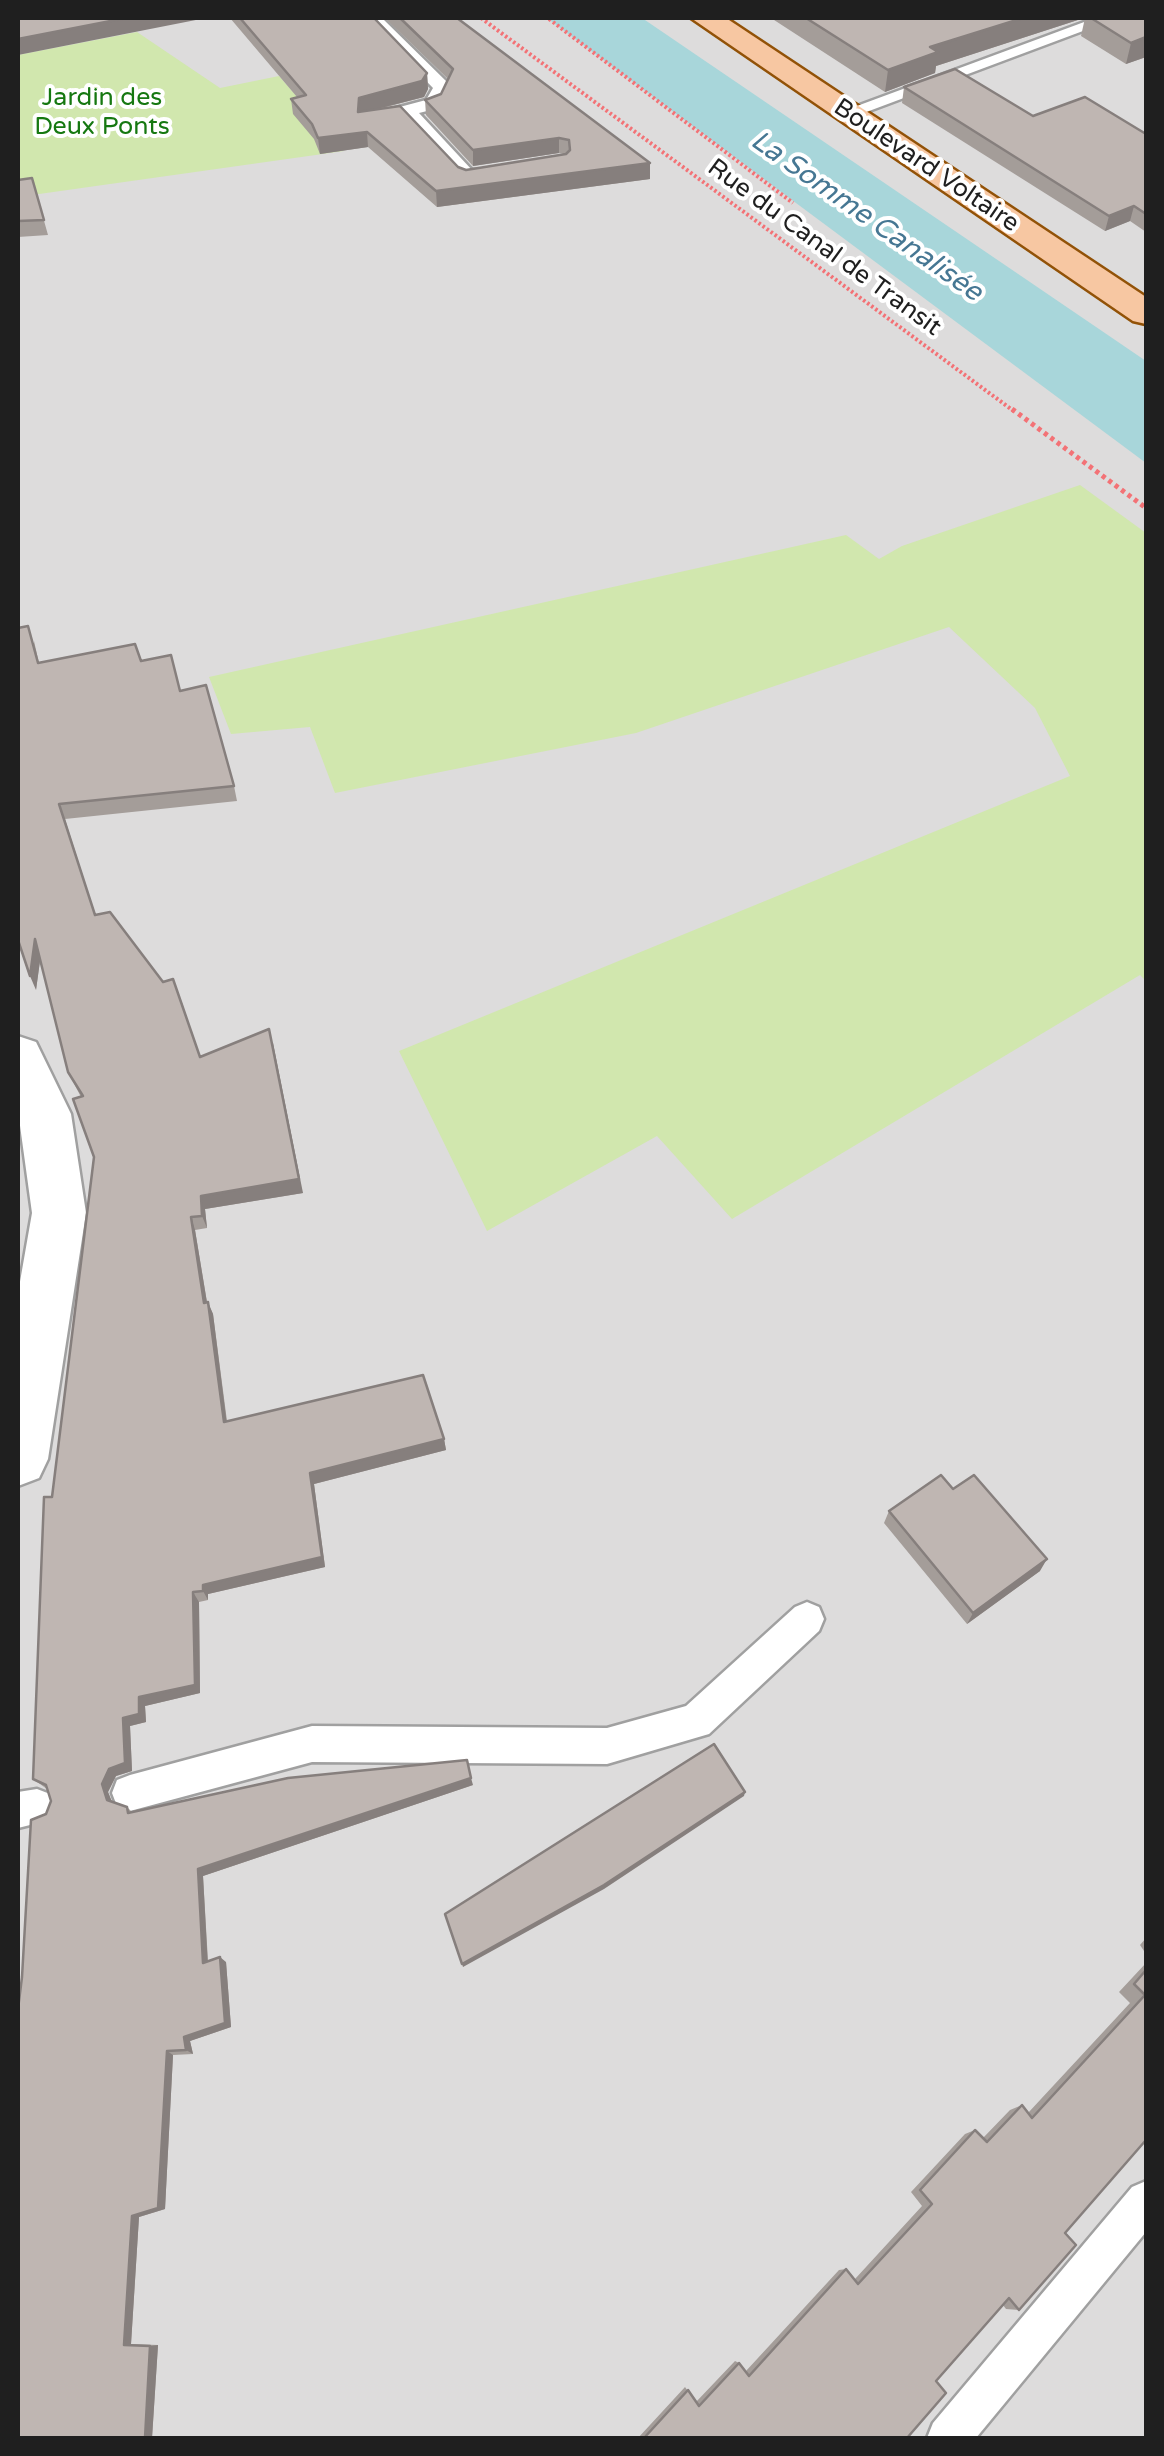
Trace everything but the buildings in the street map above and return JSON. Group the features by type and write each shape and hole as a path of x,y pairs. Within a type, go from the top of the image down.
{"main road":[{"name":"Boulevard Voltaire","path":"706,18 1146,314"}],"street":[{"path":"18,1056 45,1114 60,1213 18,1459"}],"lane":[{"path":"368,121 433,104 442,87 374,18"},
{"path":"847,113 1107,18"},
{"path":"407,111 468,176 505,171"},
{"path":"130,1793 312,1744 607,1746 696,1721 807,1619"},
{"path":"948,2438 1146,2201"}],"path":[{"name":"Rue du Canal de Transit","path":"481,18 1146,508"},
{"path":"549,18 794,203"}],"shaded area":[{"path":"18,18 1146,18 1146,2438 18,2438"}],"green space":[{"name":"Jardin des Deux Ponts","path":"137,32 220,88 279,76 344,151 18,197 18,55"},
{"path":"1080,485 1146,533 1146,981 1140,975 732,1219 657,1136 487,1231 399,1051 1070,776 1035,708 949,627 636,733 335,793 310,727 231,734 209,677 846,535 879,559 902,546"}],"water":[{"name":"La Somme Canalisée","path":"547,18 642,18 1146,361 1146,463"}]}
